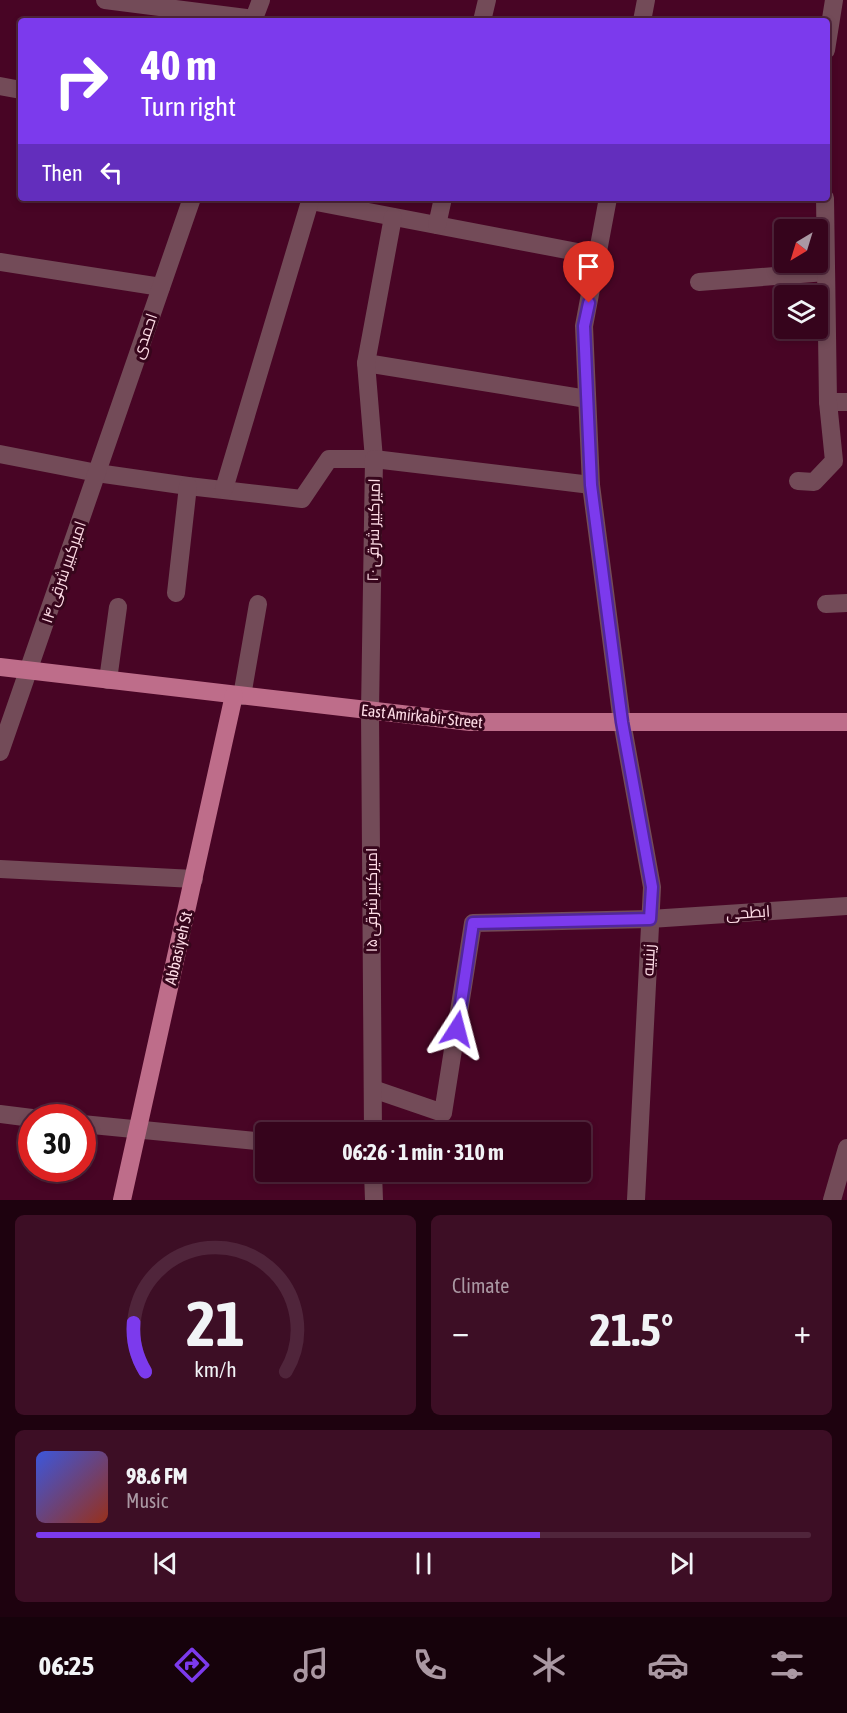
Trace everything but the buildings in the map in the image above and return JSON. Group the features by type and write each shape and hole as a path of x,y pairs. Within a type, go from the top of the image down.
{"main road":[{"name":"East Amirkabir Street","path":"0,667 470,722 843,720"},
{"name":"Abbasiyeh St","path":"122,1200 194,879 238,696"}],"street":[{"path":"105,0 239,18"},
{"path":"255,18 261,0"},
{"path":"483,18 487,0"},
{"path":"643,18 646,0"},
{"path":"830,35 838,4"},
{"path":"0,86 18,89"},
{"name":"احمدی","path":"97,473 191,201"},
{"path":"224,489 310,201"},
{"path":"320,201 598,256"},
{"path":"437,225 442,201"},
{"name":"زینبیه","path":"608,201 584,326 591,485 622,722 652,887 636,1200"},
{"path":"825,201 825,219"},
{"path":"0,454 97,473 302,499 329,459 374,459 366,363 393,217"},
{"path":"0,262 161,287"},
{"path":"699,282 813,273"},
{"path":"798,481 814,482 834,461 828,402 826,273"},
{"path":"366,363 588,399"},
{"path":"828,402 847,402"},
{"name":"امیرکبیر شرقی ۲۰","path":"369,711 374,459 591,485"},
{"name":"امیرکبیر شرقی ۱۴","path":"0,752 97,473"},
{"path":"176,593 188,486"},
{"path":"826,604 847,603"},
{"path":"238,696 258,604"},
{"path":"108,680 118,607"},
{"name":"امیرکبیر شرقی ۱۵","path":"369,711 373,1122"},
{"path":"0,869 194,879"},
{"name":"ابطحی","path":"373,1089 443,1113 473,923 650,919 847,906"},
{"path":"0,1123 0,1114 18,1116"},
{"path":"96,1126 255,1141"},
{"path":"832,1200 847,1148"},
{"path":"373,1182 374,1200"}],"route":[{"path":"457,1029 473,923 650,919 652,887 622,722 591,485 584,326 589,303"}]}
